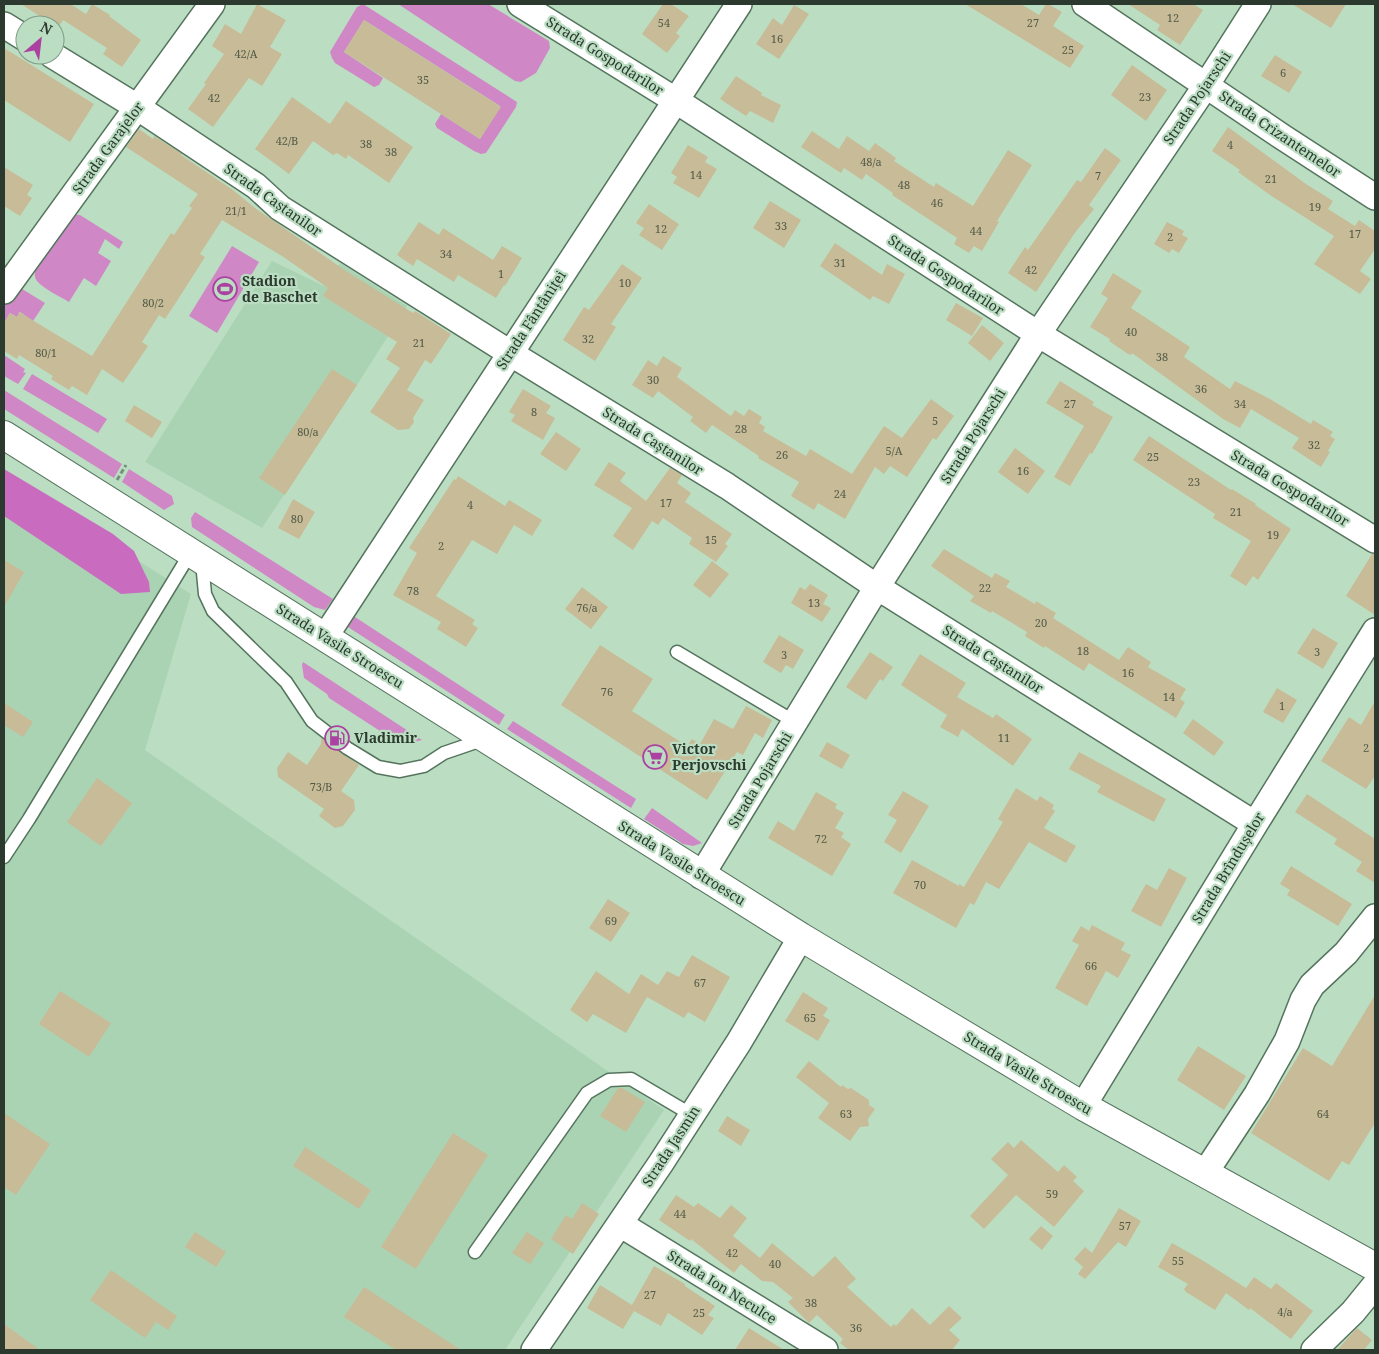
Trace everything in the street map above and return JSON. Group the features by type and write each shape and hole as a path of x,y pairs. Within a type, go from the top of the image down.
{"main road":[{"name":"Strada Vasile Stroescu","path":"4,435 701,876 801,937 1083,1106 1375,1266"}],"street":[{"name":"Strada Garajelor","path":"4,291 212,4"},
{"name":"Strada Gospodarilor","path":"520,4 675,100 1038,334 1375,540"},
{"name":"Strada Fântâniței","path":"325,637 739,4"},
{"name":"Strada Crizantemelor","path":"1085,4 1207,84 1284,138 1375,196"},
{"name":"Strada Pojarschi","path":"701,876 878,587 1038,334 1207,84 1258,4"},
{"path":"4,25 15,32"},
{"name":"Strada Caștanilor","path":"65,63 137,107 256,186 280,208 510,353 727,486 878,587 1255,824"},
{"name":"Strada Brîndușelor","path":"1083,1106 1375,631"},
{"path":"1205,1173 1257,1094 1287,1041 1303,1000 1312,985 1346,952 1375,917"},
{"name":"Strada Jasmin","path":"534,1350 620,1224 739,1042 801,937"},
{"name":"Strada Ion Neculce","path":"620,1224 826,1350"},
{"path":"1314,1350 1353,1312 1375,1285"}],"lane":[{"path":"197,556 205,594 213,611 286,682 312,721 347,748 378,767 400,771 424,766 444,753 486,739"},
{"path":"4,857 197,556"},
{"path":"677,652 795,722"},
{"path":"476,1252 587,1093 609,1080 631,1079 692,1114"}],"path":[{"path":"117,480 126,465"}],"shaded area":[{"path":"363,4 517,102 516,107 486,153 481,154 474,151 437,128 435,124 441,114 480,139 500,106 364,20 344,52 383,78 379,85 374,87 335,63 330,52 357,7"},
{"path":"398,4 488,4 549,41 550,48 536,73 521,82 515,81"},
{"path":"70,214 80,215 123,242 119,249 105,239 98,253 111,261 96,286 84,278 69,302 40,284 35,274 37,264"},
{"name":"Stadion de Baschet","path":"232,246 259,262 217,333 189,316"},
{"path":"272,261 324,286 340,263 407,306 262,528 145,462"},
{"path":"14,284 45,303 33,321 20,312 17,317 10,313 4,323 4,300"},
{"path":"4,355 25,369 23,372 26,373 18,384 4,376"},
{"path":"32,374 107,419 98,433 23,389"},
{"path":"4,390 122,464 114,478 4,409"},
{"path":"4,469 113,534 134,551 149,582 150,592 121,594 4,516"},
{"path":"129,469 172,496 174,504 164,510 122,482"},
{"path":"4,476 191,594 145,750 664,1110 505,1350 4,1350"},
{"path":"195,512 333,599 325,610 314,607 192,527 191,518"},
{"path":"349,616 355,617 505,715 499,725 348,627 346,622"},
{"path":"303,662 422,740 410,743 387,730 380,731 329,698 327,694 304,678"},
{"path":"513,721 636,799 631,808 507,729"},
{"path":"652,808 702,843 693,846 683,844 644,819"}],"building":[{"path":"21,4 73,4 86,14 92,4 110,15 141,40 122,67 103,54 107,48 65,21 65,15 38,15"},
{"path":"257,4 286,20 270,47 282,54 262,86 249,78 213,127 188,109 224,54 212,46 225,24 241,34"},
{"path":"663,4 671,4 689,16 676,33 680,36 667,53 642,34"},
{"path":"965,4 1021,4 1039,15 1046,4 1048,4 1062,12 1053,26 1084,46 1070,68"},
{"path":"1128,4 1193,4 1203,10 1180,45 1157,30 1160,25"},
{"path":"1292,4 1346,4 1331,28"},
{"path":"794,5 809,14 779,59 756,44 773,18 782,25"},
{"path":"364,20 501,107 480,139 344,52"},
{"path":"4,48 15,55 15,65 31,65 94,104 70,142 4,100"},
{"path":"1275,55 1302,72 1289,93 1261,76"},
{"path":"1132,65 1167,90 1146,121 1111,95"},
{"path":"736,76 762,93 761,95 781,105 773,123 750,111 746,116 720,99"},
{"path":"292,97 330,124 346,101 413,147 389,183 348,155 346,159 337,153 333,155 313,141 289,174 255,149"},
{"path":"1228,127 1306,184 1333,201 1328,209 1355,226 1359,220 1375,231 1375,249 1360,271 1371,279 1360,294 1314,264 1334,236 1270,195 1238,172 1240,170 1212,151"},
{"path":"139,129 153,139 154,136 182,154 255,208 346,271 413,313 415,311 451,334 431,364 425,360 407,390 424,400 413,418 414,422 409,429 398,430 370,412 400,368 386,359 397,342 323,296 328,288 282,256 222,220 200,254 205,257 177,301 165,319 159,315 142,342 148,346 123,383 102,369 87,395 72,386 69,390 51,379 53,376 19,355 17,359 4,351 4,323 10,313 17,317 19,312 92,356 171,233 174,235 192,208 189,206 198,194 126,147"},
{"path":"812,131 839,149 847,136 869,151 875,143 896,158 894,161 934,187 936,183 973,206 1008,150 1032,165 997,221 999,222 982,251 974,246 969,253 954,244 957,238 892,195 893,193 866,174 862,180 844,168 841,173 801,147"},
{"path":"688,145 708,157 705,162 717,169 699,198 673,183 677,177 671,173"},
{"path":"1105,148 1121,160 1089,205 1094,209 1074,234 1036,292 1008,273 1025,247 1028,250 1077,180 1081,182"},
{"path":"4,167 33,185 27,195 32,198 20,216 4,206"},
{"path":"770,201 801,220 784,248 753,228"},
{"path":"649,204 679,224 662,250 639,235 644,228 636,223"},
{"path":"419,222 439,235 443,228 493,260 502,246 522,258 496,298 458,275 454,282 417,259 413,266 397,255"},
{"path":"1167,222 1184,231 1182,235 1188,238 1179,253 1172,249 1169,253 1154,244"},
{"path":"835,243 882,275 887,264 905,274 889,304 873,296 870,300 820,266"},
{"path":"622,264 642,278 611,324 616,327 595,361 563,340 584,307 589,310"},
{"path":"1113,273 1142,291 1131,308 1190,347 1184,357 1230,389 1235,381 1270,399 1311,424 1313,420 1333,432 1330,436 1335,439 1321,467 1292,448 1299,438 1251,409 1240,428 1223,419 1132,353 1131,355 1128,354 1109,341 1110,339 1090,327 1108,298 1101,294"},
{"path":"956,303 983,318 972,336 946,320"},
{"path":"982,325 1004,343 990,361 968,343"},
{"path":"663,356 682,368 677,377 731,416 735,410 744,416 749,409 762,417 759,423 765,427 763,431 806,456 810,449 852,474 884,426 902,438 931,399 954,416 936,440 933,438 907,477 890,466 884,474 875,467 845,519 818,503 814,510 791,496 799,482 758,458 759,456 712,425 706,433 690,421 693,417 658,391 653,398 632,385 648,360 657,366"},
{"path":"332,369 357,385 285,495 259,478"},
{"path":"1060,381 1094,402 1092,405 1113,417 1092,454 1090,453 1070,486 1054,477 1084,426 1046,403"},
{"path":"523,389 551,406 546,413 555,418 543,440 511,421 515,415 509,412"},
{"path":"134,405 162,422 152,438 125,421"},
{"path":"556,432 581,449 566,471 540,454"},
{"path":"1149,436 1231,490 1256,504 1291,529 1258,580 1253,576 1246,586 1230,576 1251,541 1213,518 1215,514 1133,460"},
{"path":"1015,448 1045,471 1028,494 998,472"},
{"path":"609,462 626,473 620,481 646,501 670,468 682,475 677,483 691,493 685,502 732,534 725,544 728,546 716,562 689,544 692,538 663,518 658,525 652,521 633,550 613,536 632,508 594,485"},
{"path":"458,476 505,506 509,500 542,520 532,536 514,525 497,554 472,540 436,596 475,620 472,624 478,628 466,647 437,629 441,622 393,595 417,553 409,548 454,479 456,480"},
{"path":"293,499 315,512 299,539 278,528"},
{"path":"944,549 992,578 995,573 1010,581 1006,587 1035,604 1036,601 1056,613 1053,618 1119,660 1128,647 1151,662 1148,667 1186,689 1180,699 1185,702 1176,718 1089,663 1084,671 1045,646 1044,648 1025,636 1027,632 992,611 991,613 970,601 974,596 931,566"},
{"path":"1372,554 1375,554 1375,615 1346,596"},
{"path":"4,560 24,572 4,607"},
{"path":"712,561 729,574 710,598 693,585"},
{"path":"810,584 828,595 823,604 831,608 822,622 791,603 800,587 805,590"},
{"path":"582,587 608,607 591,629 565,609"},
{"path":"1313,628 1338,643 1323,669 1297,653"},
{"path":"779,635 804,650 793,669 786,665 781,673 763,662"},
{"path":"600,645 653,679 632,711 687,746 692,739 700,744 714,719 733,729 746,706 772,720 763,738 755,733 743,755 737,752 707,800 561,705"},
{"path":"870,652 893,667 883,681 880,679 866,700 846,687"},
{"path":"920,654 966,683 957,697 993,718 996,714 1032,739 1013,766 962,729 958,737 940,727 947,715 901,685"},
{"path":"1277,688 1297,700 1283,723 1263,712"},
{"path":"1375,701 1375,776 1366,789 1321,761 1349,717 1361,725"},
{"path":"4,703 33,722 23,737 4,725"},
{"path":"1193,719 1224,742 1214,756 1183,733"},
{"path":"321,738 359,765 341,791 354,800 355,810 343,826 335,828 319,816 324,809 278,777 277,768 288,752 307,765 321,744"},
{"path":"827,742 850,755 842,769 819,756"},
{"path":"1079,752 1166,799 1154,822 1097,792 1101,786 1069,769"},
{"path":"97,778 132,803 101,846 67,822"},
{"path":"1016,788 1037,801 1040,796 1054,805 1052,809 1055,811 1044,828 1076,846 1066,863 1029,842 999,889 986,882 974,905 970,903 956,928 893,893 912,860 964,887 1003,822 998,819"},
{"path":"903,791 929,806 901,853 884,842 897,820 888,815"},
{"path":"816,792 837,804 835,808 844,813 835,828 844,833 841,837 851,844 832,876 768,838 778,821 794,831"},
{"path":"1307,794 1375,839 1375,883 1356,871 1362,862 1334,844 1337,839 1295,812"},
{"path":"1291,866 1352,904 1338,926 1287,895 1290,890 1280,884"},
{"path":"1169,868 1187,878 1161,927 1131,911 1146,884 1157,890"},
{"path":"608,899 630,913 611,942 589,928"},
{"path":"1092,925 1125,943 1121,950 1131,955 1118,978 1106,971 1087,1006 1055,988 1079,945 1072,941 1081,926 1089,931"},
{"path":"692,955 730,977 705,1022 688,1012 684,1018 647,997 626,1033 593,1014 587,1022 570,1010 596,971 629,994 641,974 658,985 667,971 679,977"},
{"path":"60,991 111,1023 89,1057 39,1024"},
{"path":"803,992 828,1008 823,1016 830,1020 818,1041 785,1021"},
{"path":"1375,995 1375,1123 1349,1165 1342,1161 1329,1181 1251,1133 1303,1048 1332,1066"},
{"path":"1198,1046 1246,1076 1224,1110 1177,1080"},
{"path":"809,1061 841,1087 842,1085 848,1089 851,1088 869,1100 869,1105 875,1109 868,1119 869,1126 860,1127 850,1141 818,1118 829,1103 796,1077"},
{"path":"618,1088 622,1088 645,1102 626,1132 600,1116"},
{"path":"4,1113 50,1144 16,1195 4,1187"},
{"path":"727,1116 750,1130 741,1146 718,1131"},
{"path":"453,1133 488,1155 416,1269 381,1247"},
{"path":"1021,1140 1058,1172 1064,1165 1077,1177 1073,1181 1084,1191 1054,1227 1016,1195 984,1229 970,1216 1008,1175 991,1159 1008,1142 1014,1148"},
{"path":"305,1147 371,1190 359,1209 293,1166"},
{"path":"676,1195 694,1207 698,1203 720,1218 731,1205 747,1218 733,1236 760,1258 772,1243 813,1277 835,1256 856,1279 847,1287 891,1327 894,1324 896,1326 912,1308 930,1325 949,1306 962,1318 949,1330 960,1340 952,1350 849,1350 840,1343 843,1339 817,1315 809,1323 788,1302 793,1298 773,1282 762,1281 741,1264 734,1273 691,1239 690,1241 659,1220"},
{"path":"582,1203 599,1214 573,1254 551,1239 566,1215 572,1219"},
{"path":"1119,1208 1141,1221 1126,1247 1118,1242 1085,1279 1078,1274 1083,1267 1074,1259 1085,1247 1092,1253"},
{"path":"1041,1226 1053,1236 1042,1250 1029,1239"},
{"path":"195,1232 226,1252 216,1267 185,1247"},
{"path":"527,1232 544,1243 530,1264 512,1253"},
{"path":"1172,1243 1246,1288 1254,1277 1271,1289 1276,1283 1313,1311 1291,1339 1250,1308 1249,1310 1226,1293 1215,1310 1186,1292 1184,1289 1188,1284 1158,1267"},
{"path":"654,1266 685,1284 685,1286 715,1306 708,1315 714,1318 702,1335 668,1313 661,1326 634,1311 623,1329 587,1308 600,1285 632,1305"},
{"path":"111,1270 177,1316 168,1330 156,1322 145,1338 90,1300"},
{"path":"364,1287 461,1350 396,1350 344,1317"},
{"path":"4,1324 40,1350 4,1350"},
{"path":"749,1328 784,1350 735,1350"},
{"path":"1357,1328 1372,1340 1364,1350 1337,1350"}],"place":[{"name":"Stadion de Baschet","path":"225,289"},
{"name":"Vladimir","path":"337,738"},
{"name":"Victor Perjovschi","path":"655,757"}]}
